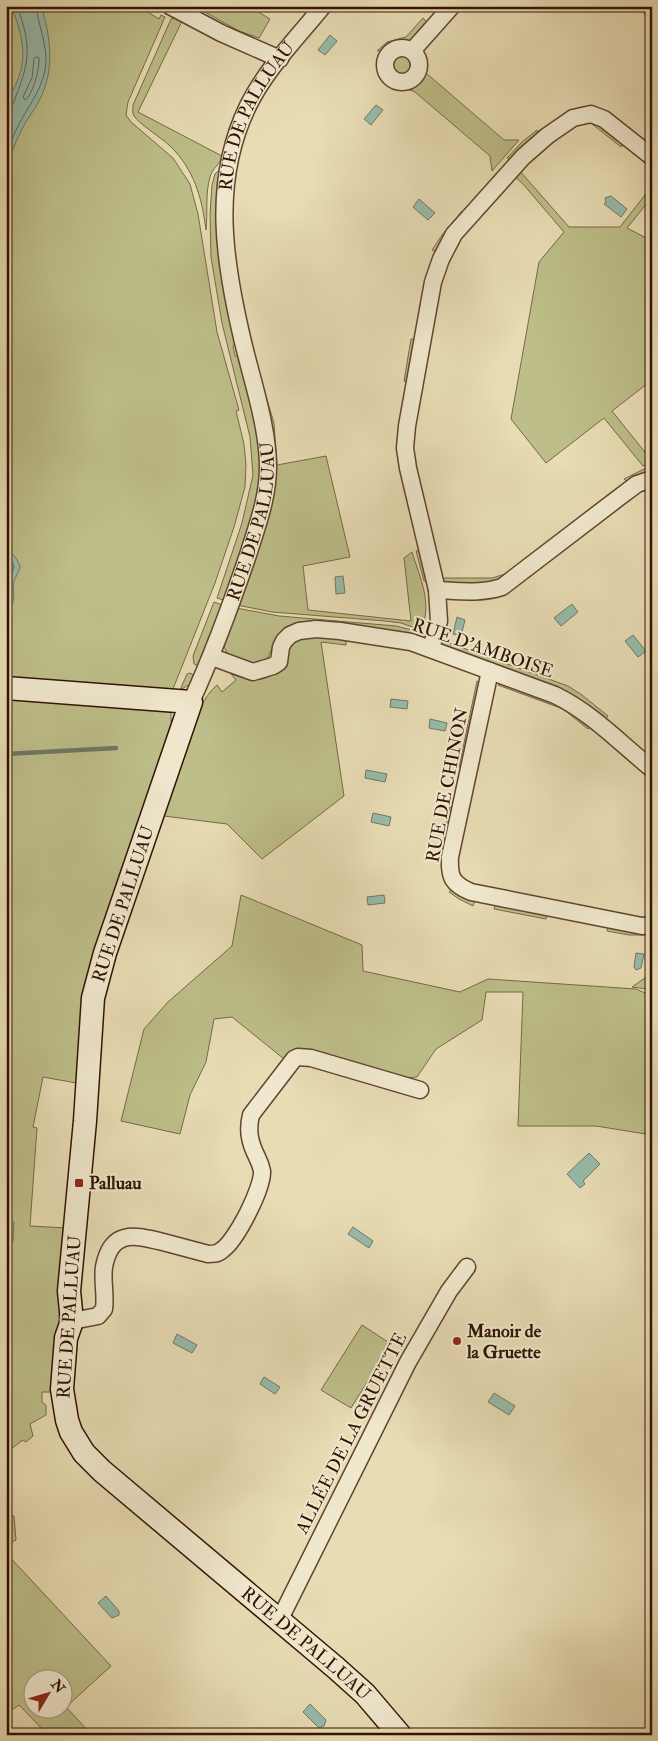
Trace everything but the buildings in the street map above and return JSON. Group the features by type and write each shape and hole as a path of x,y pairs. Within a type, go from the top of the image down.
{"street":[{"path":"170,6 221,34 280,59"},
{"name":"RUE DE PALLUAU","path":"323,6 259,88 243,118 230,155 223,218 225,248 232,296 265,433 268,468 262,509 231,605 212,657 191,702 105,953 93,998 85,1121 69,1292 72,1321 66,1338 62,1389 66,1420 71,1432 84,1452 102,1471 365,1694 400,1735"},
{"path":"412,51 452,6"},
{"path":"431,648 438,620 437,590 405,448 420,348 433,282 441,259 454,234 513,168 547,136 573,118 591,114 604,119 652,157"},
{"path":"437,590 477,591 502,588 630,489 637,484 652,479"},
{"name":"RUE D'AMBOISE","path":"212,657 253,672 273,666 279,662 281,647 284,642 290,635 306,629 372,635 411,642 555,695 574,704 652,769"},
{"name":"RUE DE CHINON","path":"490,671 450,857 450,871 453,881 463,889 471,892 642,926 652,925"},
{"path":"6,688 191,702"},
{"path":"72,1321 98,1316 104,1309 104,1268 112,1247 123,1238 139,1236 208,1254 216,1254 227,1246 256,1196 261,1180 260,1164 249,1139 249,1123 252,1116 294,1059 298,1057 311,1058 420,1090"},
{"name":"ALLÉE DE LA GRUETTE","path":"279,1621 408,1362 449,1291 466,1267"}],"green space":[{"path":"6,6 138,6 159,19 161,15 165,17 128,102 126,115 131,122 173,158 190,184 198,214 217,332 239,410 236,411 244,444 246,465 245,487 234,527 215,583 171,694 171,722 173,722 167,753 82,1084 43,1077 33,1127 37,1128 30,1226 67,1228 52,1392 42,1392 42,1402 46,1405 46,1415 30,1424 33,1436 26,1442 23,1440 7,1452"},
{"path":"194,6 256,6 255,10 270,19 259,38 239,31"},
{"path":"634,6 652,6 652,19"},
{"path":"175,17 183,19 138,112 222,156 208,183 206,230 199,195 185,164 170,146 134,116 133,112 133,105 171,19"},
{"path":"423,18 429,24 412,43 396,43 384,50 377,51 387,42 406,37"},
{"path":"401,54 409,57 412,65 409,73 401,76 393,73 390,65 393,57"},
{"path":"426,73 504,140 519,140 492,171 490,156 415,92 410,90 420,83"},
{"path":"587,120 594,121 624,142 621,147"},
{"path":"537,130 540,135 511,161 507,158 522,142"},
{"path":"222,167 237,341 233,346 235,356 242,358 255,413 262,482 227,601 217,598 242,523 253,475 250,437 222,323 211,257 210,214 212,185 215,174"},
{"path":"519,170 569,227 620,227 652,186 652,197 627,228 652,241 652,380 612,411 652,463 643,466 604,418 546,463 511,419 539,262 564,232 514,176"},
{"path":"462,211 465,215 437,252 432,250 442,235"},
{"path":"411,339 416,340 409,382 404,381"},
{"path":"249,340 274,423 277,465 326,456 350,557 303,566 308,610 411,621 404,558 412,552 422,581 426,601 426,610 421,630 401,623 272,612 237,605 266,518"},
{"path":"648,467 652,472 628,483 624,479"},
{"path":"422,550 428,580 424,581 416,551"},
{"path":"505,574 508,578 497,583 450,584 440,578 492,578"},
{"path":"214,602 225,606 202,667 194,664 193,656"},
{"path":"236,608 279,616 396,626 412,630 411,635 303,622 291,628 279,638 261,665 229,658 223,644"},
{"path":"310,636 346,640 346,645 321,642 344,796 262,859 227,824 164,816 184,746 199,710 208,695 217,685 222,692 236,680 231,674 254,680 270,676 275,673 291,645 302,638"},
{"path":"441,640 568,686 608,716 605,720 586,703 566,691 450,648 444,645"},
{"path":"190,673 195,676 192,683 180,690 187,674"},
{"path":"477,681 482,683 464,769 459,767"},
{"path":"502,683 546,697 592,725 588,729 563,709 498,685"},
{"path":"452,798 457,799 450,832 444,831"},
{"path":"454,888 475,900 473,906 449,892"},
{"path":"241,895 362,945 363,971 460,992 488,979 636,989 645,993 652,988 652,1135 596,1126 518,1126 523,992 486,992 482,1020 436,1049 417,1077 404,1078 311,1058 289,1063 232,1017 214,1019 206,1062 190,1095 180,1134 121,1121 144,1029 168,1002 232,946"},
{"path":"496,904 547,913 546,919 494,909"},
{"path":"608,925 652,930 652,935 629,935 607,931"},
{"path":"652,973 652,985 647,989 632,987"},
{"path":"362,1325 391,1344 351,1408 321,1390"},
{"path":"6,1516 14,1516 16,1540 6,1545"},
{"path":"6,1553 111,1666 72,1702 72,1668 22,1668 22,1708 19,1705 6,1714 6,1661 8,1661 6,1643"},
{"path":"72,1713 92,1735 48,1735 32,1718 72,1718"}],"water":[{"path":"11,6 41,6 50,54 44,90 21,131 6,167 6,109 19,78 23,56 20,31"},
{"path":"330,35 337,41 325,55 318,50"},
{"path":"376,105 383,110 371,125 364,119"},
{"path":"611,196 627,209 621,217 604,204 606,202 605,198"},
{"path":"419,199 435,213 428,220 413,207"},
{"path":"6,207 11,229 11,240 6,296"},
{"path":"6,547 16,558 20,566 13,585 12,604 6,611"},
{"path":"343,576 345,593 336,594 335,577"},
{"path":"572,604 578,612 561,626 554,618"},
{"path":"457,617 465,620 461,636 453,634"},
{"path":"633,635 646,651 638,657 625,641"},
{"path":"391,699 408,701 407,709 390,707"},
{"path":"430,719 447,723 445,731 429,728"},
{"path":"366,770 387,774 385,782 365,778"},
{"path":"373,813 391,817 389,826 371,822"},
{"path":"384,895 385,903 368,905 367,897"},
{"path":"636,953 644,954 641,968 636,970 634,967"},
{"path":"589,1153 600,1164 583,1181 585,1184 580,1188 567,1174"},
{"path":"6,1221 14,1222 13,1242 6,1242"},
{"path":"353,1227 373,1241 369,1248 348,1234"},
{"path":"177,1334 197,1345 192,1353 173,1343"},
{"path":"264,1377 280,1387 275,1394 260,1384"},
{"path":"494,1393 515,1406 509,1415 488,1402"},
{"path":"106,1596 119,1611 119,1615 112,1618 98,1603"},
{"path":"310,1704 326,1720 324,1726 319,1728 303,1712"}],"waterway":[{"path":"6,754 116,748"}],"place":[{"name":"Palluau","path":"79,1183"},
{"name":"Manoir de la Gruette","path":"457,1341"}]}
